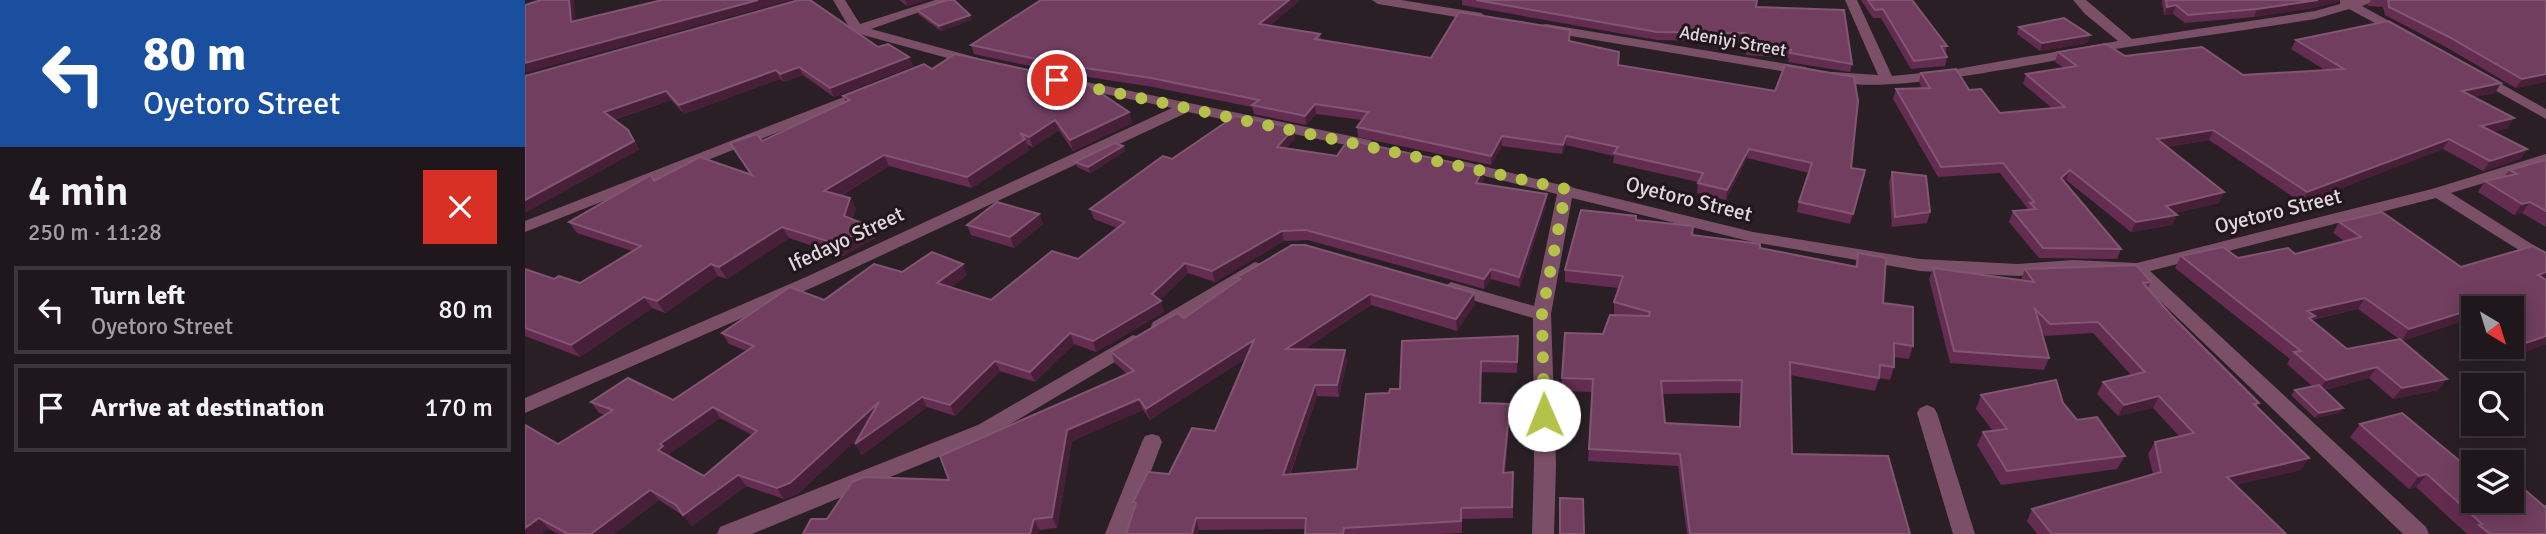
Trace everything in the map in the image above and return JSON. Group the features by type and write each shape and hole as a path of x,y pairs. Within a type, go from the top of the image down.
{"street":[{"path":"839,0 857,29 996,66"},
{"path":"857,29 949,0"},
{"path":"1378,0 1500,20"},
{"path":"1851,0 1887,80"},
{"path":"2079,0 2128,42"},
{"name":"Adeniyi Street","path":"1527,24 1851,79 1887,80 1933,77 2128,42 2316,14 2345,2 2371,0"},
{"path":"2345,2 2416,39"},
{"path":"930,67 955,57"},
{"path":"2462,65 2546,115"},
{"path":"1049,78 1391,150"},
{"path":"525,227 878,88"},
{"name":"Ifedayo Street","path":"525,405 812,281 1184,108"},
{"name":"Oyetoro Street","path":"1445,162 1566,189 1753,237 1920,265 1970,269 2073,266 2137,269 2438,192 2546,159"},
{"path":"1543,534 1545,465 1542,314 1566,189"},
{"path":"2438,192 2546,261"},
{"path":"728,534 985,430 1273,257"},
{"path":"2137,269 2418,534"},
{"path":"1437,285 1542,314"},
{"path":"1927,413 1964,534"},
{"path":"1116,534 1151,442"}],"building":[{"path":"541,0 569,0 571,22 662,0 758,0 525,63 525,5"},
{"path":"799,0 810,0 878,47 888,44 909,57 830,88 799,67 780,74 776,70 679,105 666,91 604,112 628,130 634,141 525,200 525,76"},
{"path":"954,0 970,15 939,26 917,10"},
{"path":"1041,0 1289,0 1259,24 1320,34 1315,39 1431,58 1459,12 1570,30 1569,41 1619,52 1618,65 1775,91 1785,65 1854,77 1858,101 1851,168 1865,170 1853,214 1799,202 1812,163 1749,149 1727,190 1698,183 1703,173 1614,153 1618,147 1566,136 1563,145 1502,136 1491,156 1357,127 1368,112 1315,104 1305,116 1252,105 1259,100 1151,78 1059,64 971,45"},
{"path":"1476,0 1757,0 1756,7 1844,10 1852,64 1790,53 1791,50 1747,46 1746,33 1657,32"},
{"path":"1868,0 1912,0 1947,46 1941,46 1947,57 1914,61 1883,9 1875,10"},
{"path":"2166,0 2318,0 2188,15 2176,5 2167,7"},
{"path":"2388,0 2546,0 2546,74 2522,79 2449,37 2389,7"},
{"path":"2064,18 2090,35 2042,43 2019,27"},
{"path":"2388,21 2501,83 2462,91 2514,118 2481,126 2527,149 2490,161 2449,139 2307,192 2213,130 2157,139 2224,192 2166,206 2177,215 2136,222 2070,170 2061,178 2121,249 2043,248 2013,211 2036,209 2030,203 2034,202 2003,163 1941,167 1896,89 1930,88 1921,73 1956,69 1969,90 1981,89 2000,113 2065,107 2026,74 2077,66 2058,52 2106,44 2125,56 2202,47 2243,75 2344,69 2296,40"},
{"path":"955,54 1084,82 1129,112 1070,140 1055,120 1029,137 1020,133 1025,139 967,177 884,155 824,191 850,198 844,216 869,226 837,244 782,227 719,267 711,264 657,301 644,297 571,345 525,328 525,269 554,279 559,276 580,283 641,246 569,222 651,175 654,181 700,157 752,175 730,143 757,134 762,141 850,100 843,96 924,64 932,69"},
{"path":"1235,116 1294,128 1277,147 1337,156 1348,140 1483,169 1476,183 1547,194 1519,277 1491,269 1484,279 1306,230 1282,231 1212,271 1185,263 1152,294 1161,301 1093,341 1070,333 1030,372 995,361 950,405 922,397 855,444 879,402 790,483 777,488 738,475 683,515 676,505 650,490 591,534 568,534 539,518 525,528 525,425 558,444 613,410 591,402 628,378 673,400 754,346 722,333 790,287 824,300 874,264 902,272 932,252 963,264 937,283 991,300 1052,251 1078,259 1125,222 1090,209 1163,156 1172,159","holes":["713,407 757,431 704,476 658,450 663,446 660,444"]},
{"path":"1115,143 1123,146 1088,167 1075,162"},
{"path":"2546,160 2546,211 2530,202 2522,204 2485,181 2517,174 2509,170"},
{"path":"1892,172 1926,176 1930,212 1895,217"},
{"path":"997,202 1039,214 1010,237 967,225"},
{"path":"1581,210 1636,216 1636,220 1693,226 1692,235 1760,244 1760,248 1857,267 1858,253 1886,258 1883,303 1913,307 1913,346 1894,343 1894,367 1880,365 1879,378 1790,362 1792,454 1888,456 1910,534 1690,534 1680,454 1589,449 1593,379 1562,378 1565,333 1603,334 1610,315 1649,316 1650,312 1614,302 1623,276 1565,270","holes":["1742,380 1740,427 1665,423 1661,381"]},
{"path":"2382,212 2461,267 2533,246 2546,253 2546,272 2538,275 2546,280 2546,336 2524,344 2524,296 2461,296 2461,313 2409,329 2365,298 2307,311 2315,316 2309,318 2347,349 2400,339 2447,379 2402,388 2377,367 2326,380 2294,352 2301,351 2181,256 2223,247 2238,258 2288,248 2295,254 2361,237 2339,222"},
{"path":"1292,245 1305,245 1474,293 1456,319 1370,294 1286,349 1345,350 1337,385 1315,385 1283,475 1357,469 1366,394 1389,393 1390,389 1400,389 1402,341 1518,336 1517,362 1481,361 1480,403 1510,404 1503,473 1513,472 1512,507 1461,508 1461,521 1344,528 1343,534 1305,534 1306,518 1196,518 1192,534 1126,534 1136,503 1133,502 1148,472 1169,474 1192,428 1215,431 1254,340 1146,409 1139,399 1067,430 1052,517 1034,519 1030,534 803,534 811,519 827,519 852,482 864,477 949,480 940,456 1134,371 1111,352 1177,313 1184,318 1240,279 1236,278"},
{"path":"2136,265 2151,282 2143,283 2172,316 2259,403 2254,404 2309,458 2227,477 2286,534 2052,534 2032,509 2161,472 2155,442 2194,433 2159,396 2124,405 2103,382 2145,372 2098,322 2050,324 2035,309 2049,358 1954,351 1933,268 2034,282 2025,269"},
{"path":"2056,380 2063,403 2077,420 2097,417 2125,456 2007,471 1983,432 2007,429 1981,395"},
{"path":"2319,385 2343,408 2319,413 2295,390"},
{"path":"2402,413 2461,462 2461,505 2427,474 2419,476 2360,424"},
{"path":"2524,489 2546,506 2546,534 2490,534 2479,525 2482,524 2470,513 2524,513"},
{"path":"1560,498 1583,499 1584,534 1560,534"}],"route":[{"path":"1057,80 1566,189 1542,314 1544,415"}]}
